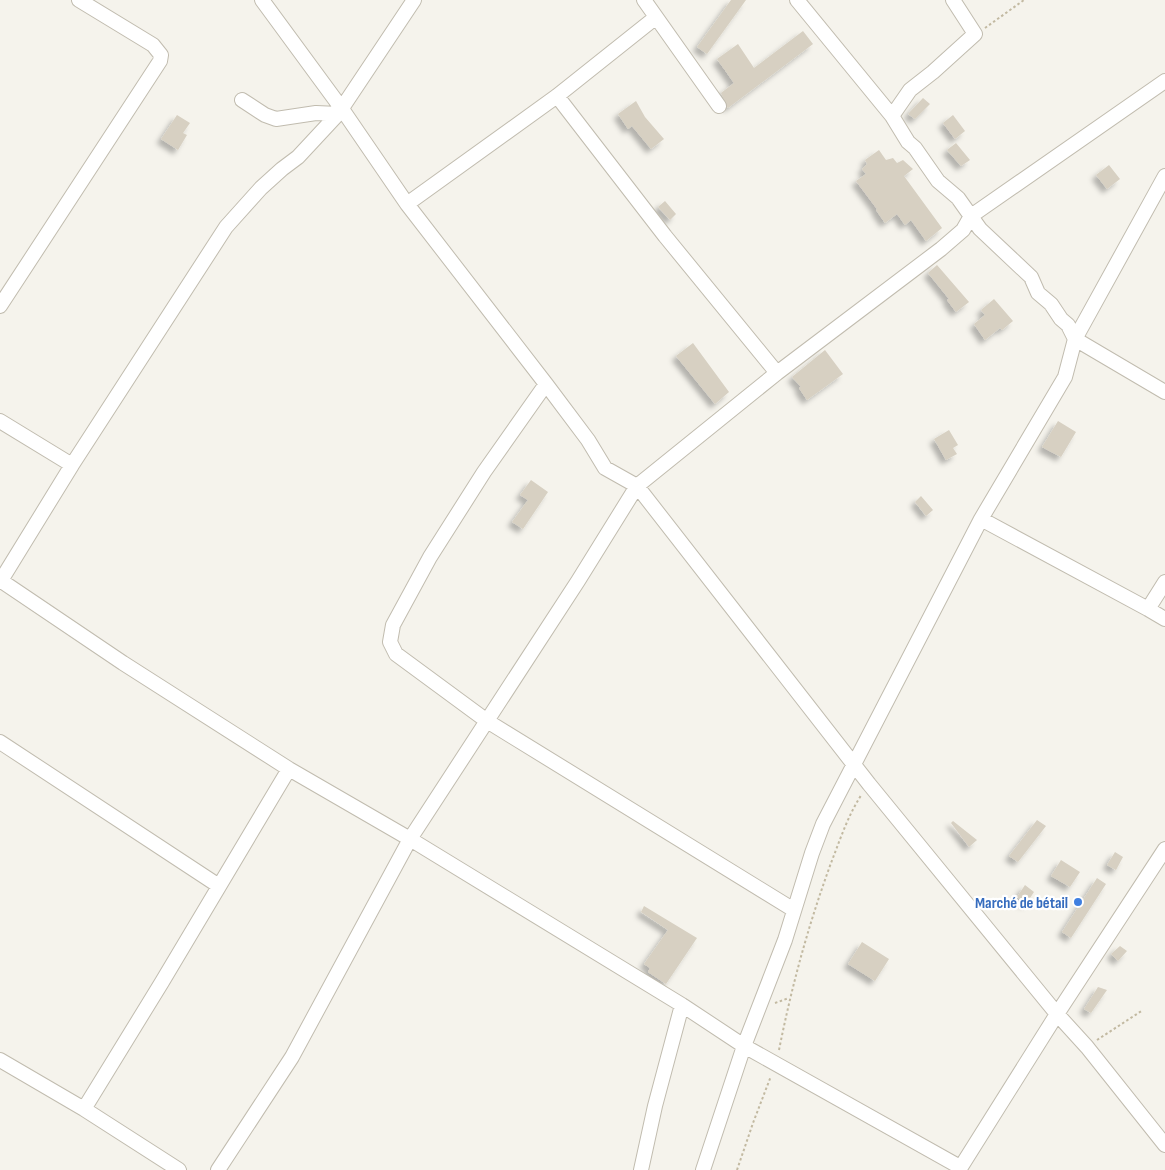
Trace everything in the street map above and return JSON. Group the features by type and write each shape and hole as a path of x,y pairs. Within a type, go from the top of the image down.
{"street":[{"path":"0,306 160,60 161,55 153,45 79,0"},
{"path":"262,0 407,204 546,384 588,440 605,468 637,486 869,784 1057,1014 1160,1129 1165,1145"},
{"path":"414,0 340,112 298,157 261,188 226,227 72,465 0,581 123,663 289,768 410,839 682,1005 744,1046 960,1169 1057,1014 1165,848"},
{"path":"644,0 719,106"},
{"path":"797,0 892,116 908,142 915,148 938,181 958,198 990,240 1031,277 1038,293 1051,304 1061,319 1068,325 1076,339 1165,392"},
{"path":"892,116 910,90 975,34 953,0"},
{"path":"407,204 557,96 655,18"},
{"path":"218,1170 292,1057 410,839 578,581 637,486 777,373 942,249 963,230 971,216 1165,81"},
{"path":"557,96 665,236 777,373"},
{"path":"242,100 265,115 276,119 316,113 340,112"},
{"path":"703,1170 744,1046 784,940 823,824 981,519 1064,377 1076,339 1165,176"},
{"path":"546,384 484,472 430,557 393,625 390,642 396,654 487,721 794,910"},
{"path":"0,421 72,465"},
{"path":"981,519 1165,619"},
{"path":"1148,609 1165,582"},
{"path":"0,742 219,886"},
{"path":"84,1109 289,768"},
{"path":"641,1170 655,1106 682,1005"},
{"path":"0,1060 84,1109 179,1170"}],"path":[{"path":"975,34 1024,0"},
{"path":"737,1170 776,1063 789,998 812,914 852,810 869,784"},
{"path":"1087,1047 1143,1010"}],"building":[{"path":"731,0 746,0 707,54 697,47"},
{"path":"803,31 813,44 728,108 721,93 734,83 717,59 738,44 754,68"},
{"path":"923,98 930,104 915,119 908,114"},
{"path":"636,101 645,117 664,139 651,149 632,126 628,129 618,114"},
{"path":"177,115 190,123 183,133 187,135 178,150 161,139"},
{"path":"953,115 965,131 955,139 943,123"},
{"path":"956,143 970,160 961,166 947,150"},
{"path":"879,150 886,160 893,158 897,163 903,160 913,169 904,176 942,228 926,241 911,220 905,225 897,214 885,223 856,181 866,174 862,169 867,164 865,160"},
{"path":"1109,165 1120,179 1107,189 1096,175"},
{"path":"665,201 676,214 670,220 658,207"},
{"path":"937,265 969,302 956,312 947,300 949,299 928,273"},
{"path":"994,299 1013,321 1002,330 1000,328 985,340 974,324 985,315 981,310"},
{"path":"693,343 729,392 715,404 676,356"},
{"path":"825,350 843,374 807,400 799,388 801,387 792,377"},
{"path":"1058,421 1076,432 1061,457 1042,447"},
{"path":"949,430 958,445 953,448 957,454 946,460 934,439"},
{"path":"531,480 548,492 523,529 512,522 528,500 520,495"},
{"path":"921,496 933,510 926,516 915,502"},
{"path":"1037,820 1046,826 1018,862 1009,856"},
{"path":"953,821 977,840 969,847 951,823"},
{"path":"1115,852 1123,857 1116,870 1107,865"},
{"path":"1061,860 1080,872 1070,887 1051,876"},
{"path":"1097,878 1106,884 1071,938 1062,932"},
{"path":"1025,885 1034,892 1026,904 1017,897"},
{"path":"644,906 697,938 666,984 648,972 650,968 644,964 668,930 641,912"},
{"path":"862,942 889,959 875,981 848,964"},
{"path":"1120,946 1127,951 1118,961 1111,954"},
{"path":"1098,987 1107,990 1091,1013 1084,1009"}],"place":[{"name":"Marché de bétail","path":"1078,902"}]}
